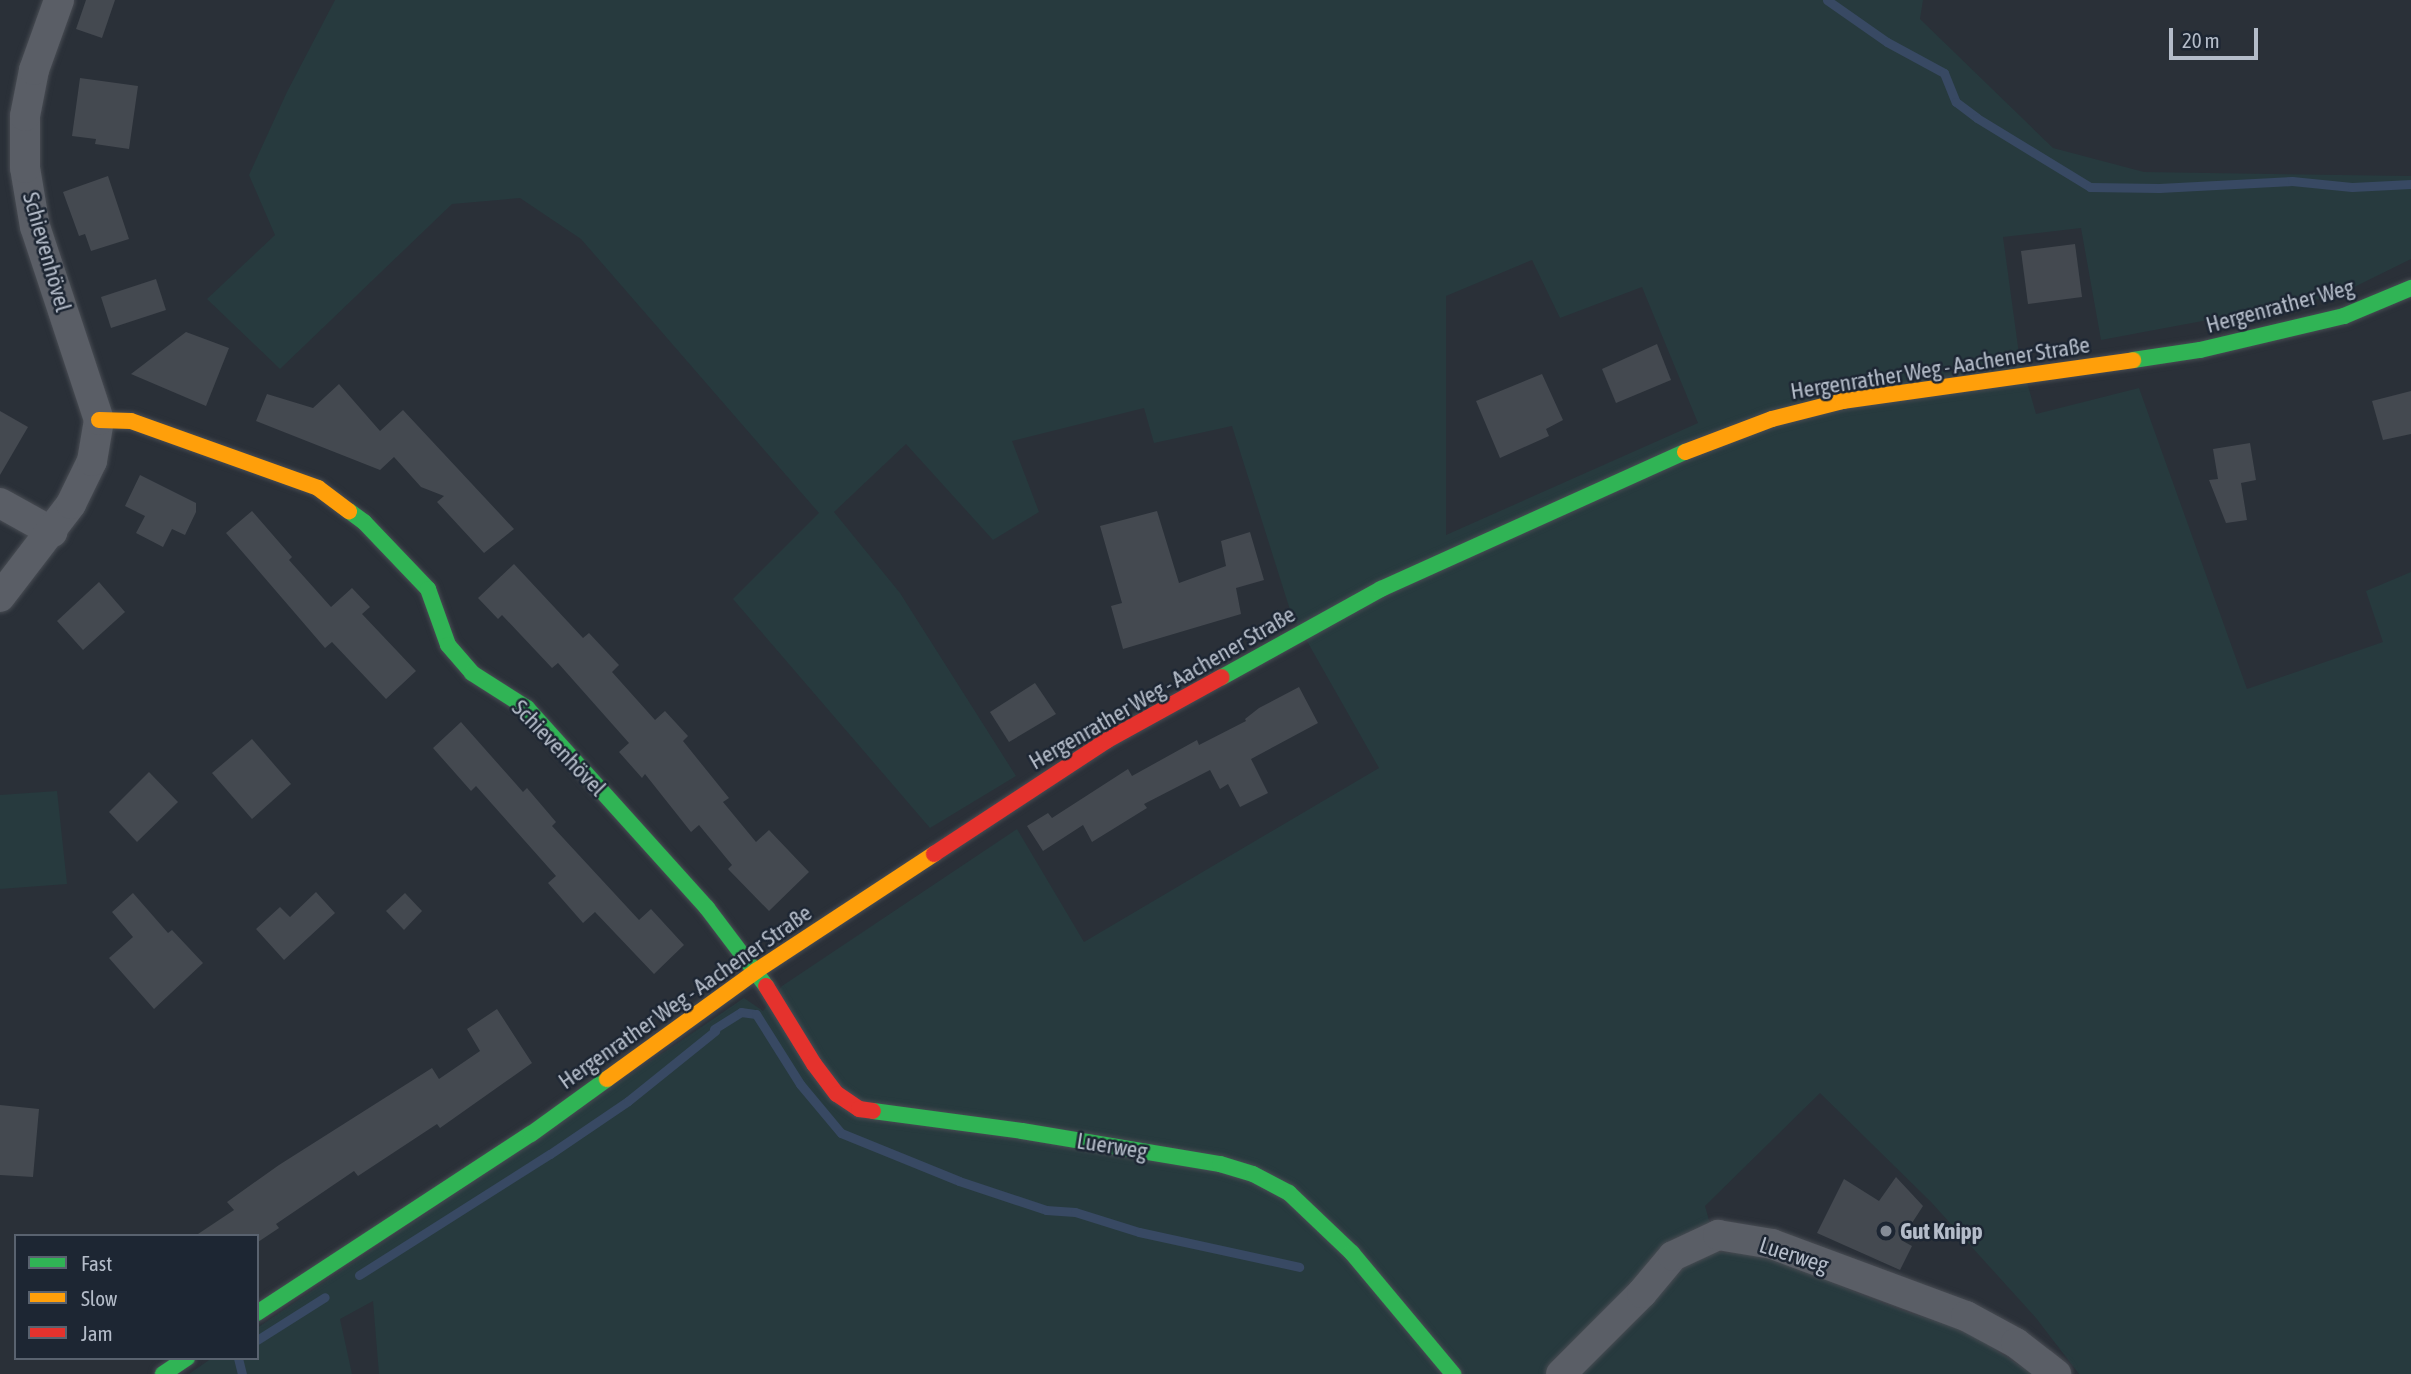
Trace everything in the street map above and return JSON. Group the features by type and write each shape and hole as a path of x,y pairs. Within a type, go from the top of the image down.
{"street":[{"name":"Schievenhövel","path":"0,597 71,504 92,461 99,420 35,227 25,168 25,116 34,70 59,0"},
{"name":"Hergenrather Weg","path":"2200,350 2344,316 2411,288"},
{"name":"Hergenrather Weg - Aachener Straße","path":"259,1312 531,1134 756,971 1105,741 1381,589 1718,437 1843,401 2200,350"},
{"name":"Schievenhövel","path":"99,420 131,421 318,488 364,522 428,589 448,645 472,673 527,708 707,908 756,971"},
{"path":"0,503 52,532"},
{"name":"Luerweg","path":"756,971 814,1064 837,1094 859,1109 1022,1131 1220,1164 1253,1174 1289,1193 1352,1253 1453,1374"},
{"name":"Luerweg","path":"1561,1374 1642,1293 1673,1256 1718,1235 1772,1244 1966,1316 2016,1343 2056,1374"},
{"path":"163,1374 184,1360"}],"green space":[{"path":"335,0 1923,0 1920,19 2053,148 2144,172 2411,176 2411,259 2336,296 2101,340 2081,228 2003,237 2019,354 2036,414 2139,388 2247,689 2383,642 2366,591 2411,572 2411,1374 2079,1374 2036,1318 1931,1202 1820,1093 1705,1206 1718,1252 1761,1254 1895,1308 1966,1331 2033,1374 379,1374 373,1301 340,1319 352,1374 189,1374 209,1360 259,1360 259,1327 744,998 763,1011 782,986 1017,829 1084,942 1379,768 1291,613 1232,426 1154,443 1144,408 1012,441 1039,512 993,540 906,444 834,512 900,593 1016,776 930,828 733,599 819,513 581,239 520,198 452,204 280,369 207,299 275,235 249,175 287,92","holes":["1532,260 1560,318 1642,287 1698,423 1446,535 1446,296"]},
{"path":"57,791 67,884 0,889 0,795"}],"building":[{"path":"86,0 115,0 102,38 76,29"},
{"path":"80,78 138,86 129,149 95,144 96,139 72,136"},
{"path":"108,176 129,239 91,251 85,234 79,236 63,192"},
{"path":"2075,244 2082,297 2028,304 2021,251"},
{"path":"156,279 166,310 111,328 101,297"},
{"path":"186,332 229,348 206,406 131,374"},
{"path":"1657,344 1671,380 1616,403 1602,369"},
{"path":"1542,374 1563,420 1546,429 1549,436 1500,458 1476,401"},
{"path":"339,384 380,431 403,410 514,529 484,553 437,502 444,496 421,487 394,457 380,470 256,421 267,394 313,408"},
{"path":"2411,391 2411,434 2383,440 2372,401"},
{"path":"0,411 28,427 0,475"},
{"path":"2250,443 2256,480 2241,483 2247,520 2226,523 2209,480 2218,479 2213,449"},
{"path":"140,475 196,503 196,512 185,535 172,529 163,547 136,533 145,516 125,506"},
{"path":"252,511 292,557 289,560 331,607 352,588 370,607 362,614 416,671 386,699 332,642 325,648 226,533"},
{"path":"1157,511 1179,583 1226,566 1221,541 1250,532 1264,580 1236,588 1241,614 1123,649 1111,606 1122,603 1100,526"},
{"path":"514,564 583,638 589,633 619,665 612,672 655,720 665,711 688,736 683,741 729,798 723,802 756,842 769,830 809,872 769,911 728,869 732,865 699,825 691,832 645,774 642,778 619,752 629,743 558,663 552,668 502,615 498,619 478,598"},
{"path":"99,582 125,612 83,650 57,621"},
{"path":"1035,683 1056,714 1009,742 990,712"},
{"path":"1299,687 1318,723 1251,759 1268,793 1240,807 1228,784 1220,789 1210,770 1144,804 1147,808 1092,842 1083,825 1043,851 1027,826 1048,813 1052,818 1128,769 1132,776 1197,740 1199,745 1246,721 1245,719 1259,708"},
{"path":"461,722 523,792 527,788 556,822 552,826 639,920 651,909 684,945 654,974 595,912 583,923 548,883 556,876 476,786 471,791 433,748"},
{"path":"252,739 291,784 252,819 212,773"},
{"path":"149,772 178,802 137,842 109,812"},
{"path":"316,892 335,913 284,960 256,929 280,907 290,917"},
{"path":"133,893 168,933 172,930 203,963 154,1009 109,958 133,937 112,912"},
{"path":"405,893 422,911 404,930 386,911"},
{"path":"497,1009 532,1063 440,1128 437,1124 358,1176 354,1171 276,1224 279,1228 259,1241 259,1234 198,1234 234,1210 227,1202 279,1165 432,1068 439,1079 480,1051 467,1029"},
{"path":"0,1105 39,1109 33,1177 0,1175"},
{"path":"1896,1177 1923,1206 1901,1240 1912,1246 1900,1270 1817,1233 1844,1179 1879,1201"}],"waterway":[{"path":"1827,0 1887,42 1944,73 1956,102 1977,118 2090,187 2159,188 2292,181 2352,187 2411,184"},
{"path":"714,1029 741,1012 756,1014 800,1084 841,1133 959,1181 1046,1210 1075,1212 1139,1232 1299,1267"},
{"path":"359,1275 550,1154 628,1101 715,1031"},
{"path":"259,1339 325,1297"},
{"path":"238,1360 242,1374"}],"traffic: fast":[{"path":"2133,360 2200,350 2344,316 2411,288"},
{"path":"1222,677 1381,589 1685,452"},
{"path":"349,511 364,522 428,589 448,645 472,673 527,708 707,908 766,986"},
{"path":"259,1312 531,1134 607,1079"},
{"path":"873,1111 1022,1131 1220,1164 1253,1174 1289,1193 1352,1253 1453,1374"},
{"path":"163,1374 184,1360"}],"traffic: slow":[{"path":"1685,452 1772,419 1843,401 2133,360"},
{"path":"99,420 131,421 318,488 349,511"},
{"path":"607,1079 756,971 934,854"}],"traffic: jam":[{"path":"934,854 1106,741 1222,677"},
{"path":"766,986 814,1064 837,1094 859,1109 873,1111"}],"place":[{"name":"Gut Knipp","path":"1886,1231"}]}
